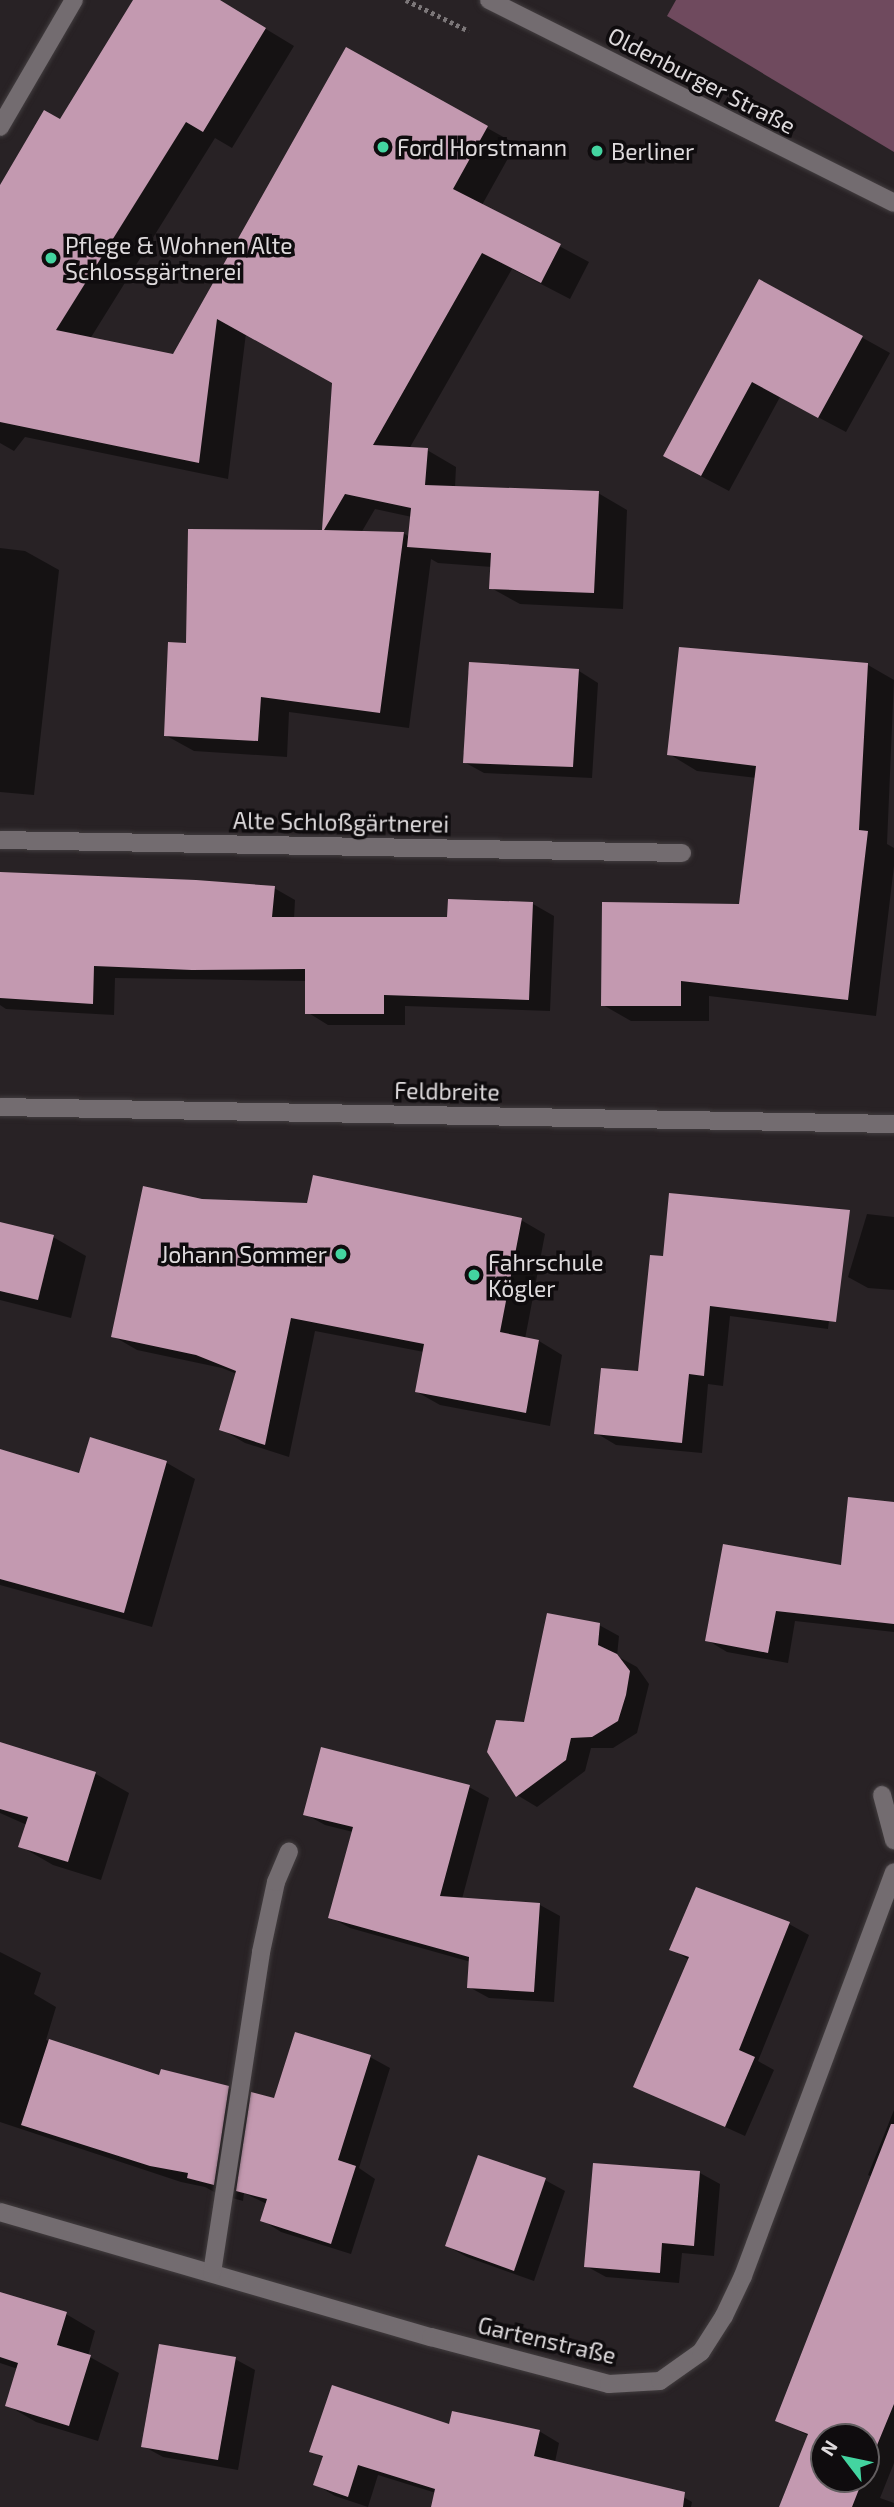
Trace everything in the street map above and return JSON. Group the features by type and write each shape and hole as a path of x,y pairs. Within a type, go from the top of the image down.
{"street":[{"path":"0,127 74,0"},
{"name":"Oldenburger Straße","path":"489,0 894,203"},
{"name":"Alte Schloßgärtnerei","path":"0,840 682,853"},
{"name":"Feldbreite","path":"0,1107 894,1124"},
{"path":"882,1795 894,1840"},
{"path":"212,2273 261,1952 276,1882 289,1852"},
{"name":"Gartenstraße","path":"0,2212 431,2337 608,2384 660,2381 701,2352 733,2296 894,1872"}],"shaded area":[{"path":"676,0 894,0 894,152 667,16"}],"building":[{"path":"133,0 220,0 266,28 203,132 186,122 56,330 173,354 346,47 488,126 453,189 561,244 541,283 482,253 373,445 428,448 425,485 599,491 594,593 489,589 491,553 407,547 411,508 345,494 324,530 404,532 380,713 261,697 258,741 164,736 168,642 186,643 188,529 322,530 332,383 217,319 199,463 0,422 0,185 44,110 60,119"},
{"path":"759,279 863,336 818,418 752,382 701,476 663,456"},
{"path":"679,647 868,663 859,830 868,831 848,1000 681,981 681,1006 601,1006 602,902 739,904 756,766 667,755"},
{"path":"469,662 579,669 573,767 463,763"},
{"path":"0,872 275,886 272,917 447,917 448,899 533,902 529,1000 384,995 384,1014 305,1014 305,969 192,970 94,966 93,1004 0,998"},
{"path":"313,1175 522,1218 500,1332 539,1340 526,1413 415,1392 424,1344 291,1318 265,1445 219,1430 236,1371 196,1355 111,1337 143,1186 202,1199 307,1203"},
{"path":"669,1193 850,1210 836,1322 710,1306 704,1376 689,1374 682,1443 594,1434 601,1368 638,1371 650,1255 663,1256"},
{"path":"0,1222 54,1235 38,1300 0,1291"},
{"path":"90,1437 167,1461 124,1613 0,1579 0,1449 79,1473"},
{"path":"848,1497 894,1502 894,1624 776,1611 768,1653 705,1641 723,1544 841,1565"},
{"path":"547,1613 600,1623 598,1645 617,1654 630,1671 626,1695 618,1721 592,1737 571,1738 566,1760 516,1797 487,1752 496,1720 524,1722"},
{"path":"0,1742 96,1772 68,1862 18,1847 28,1817 0,1809"},
{"path":"321,1747 470,1785 440,1896 540,1903 534,1992 467,1988 469,1957 328,1918 353,1827 303,1815"},
{"path":"696,1887 790,1922 739,2050 755,2057 725,2127 633,2087 689,1957 669,1950"},
{"path":"295,2032 371,2055 338,2160 356,2166 331,2244 260,2221 267,2199 236,2191 251,2092 274,2098"},
{"path":"49,2039 159,2075 161,2069 229,2086 214,2185 187,2178 188,2173 150,2166 21,2125"},
{"path":"891,2124 894,2124 894,2404 880,2438 880,2423 810,2423 810,2493 858,2493 852,2507 779,2507 808,2434 775,2421"},
{"path":"478,2155 546,2178 514,2271 445,2246"},
{"path":"593,2163 700,2171 694,2246 662,2243 660,2273 584,2267"},
{"path":"0,2292 67,2312 57,2345 91,2355 69,2426 5,2406 18,2363 0,2357"},
{"path":"159,2344 236,2357 218,2460 141,2447"},
{"path":"332,2385 449,2424 452,2411 540,2430 534,2456 685,2492 683,2507 431,2507 435,2489 358,2465 348,2497 313,2485 323,2456 309,2452"}],"place":[{"name":"Ford Horstmann","path":"383,147"},
{"name":"Berliner","path":"597,151"},
{"name":"Pflege & Wohnen Alte Schlossgärtnerei","path":"51,258"},
{"name":"Johann Sommer","path":"341,1254"},
{"name":"Fahrschule Kögler","path":"474,1275"}]}
